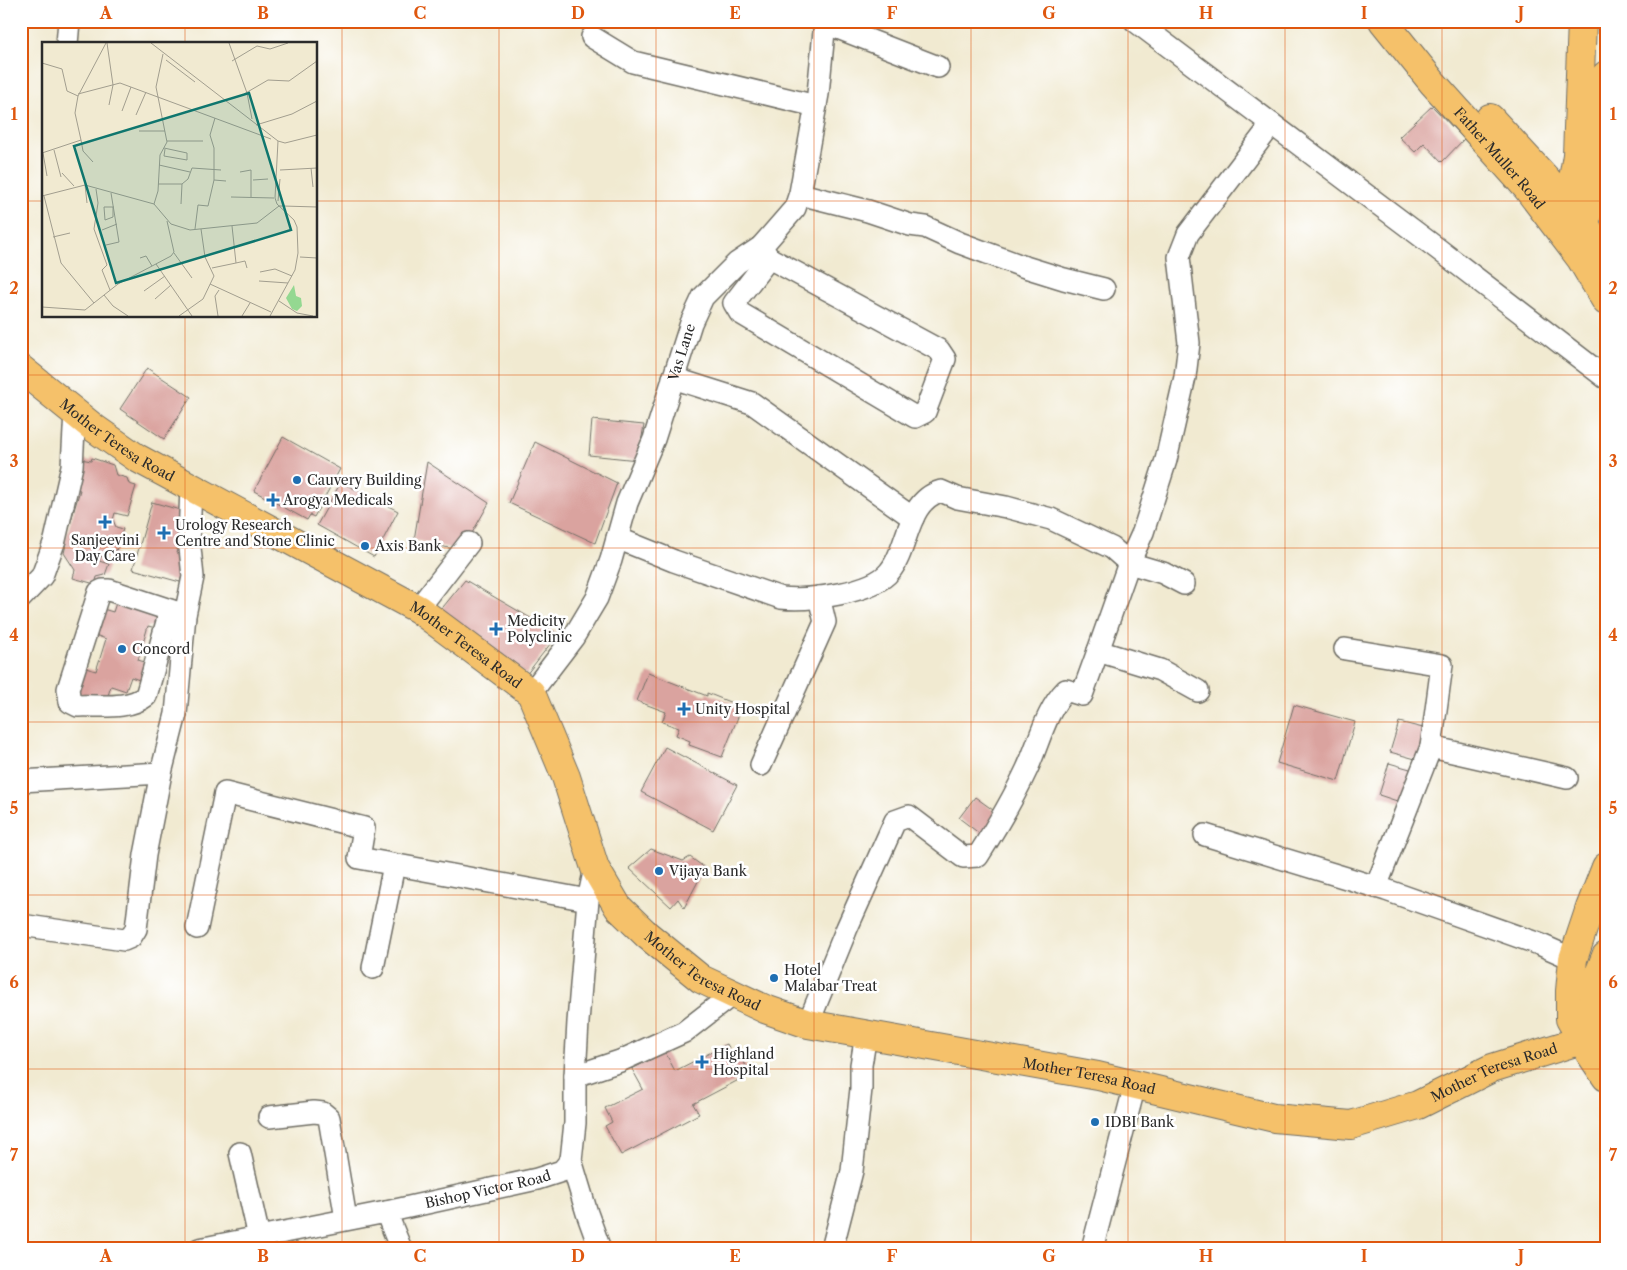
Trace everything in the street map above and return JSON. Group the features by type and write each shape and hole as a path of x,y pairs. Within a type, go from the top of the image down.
{"main road":[{"name":"Father Muller Road","path":"1383,21 1433,84 1527,188 1567,220 1581,259 1603,294"},
{"path":"1404,21 1506,136 1567,220 1606,257"},
{"path":"1567,220 1577,155 1582,21"},
{"path":"1567,220 1599,159 1604,121 1606,75"},
{"name":"Mother Teresa Road","path":"21,369 94,428 137,458 418,609 531,694 566,777 595,868 618,907 647,935 701,979 765,1009 808,1024 1098,1076 1274,1118 1351,1125 1418,1105 1492,1068 1598,1040"},
{"path":"1598,1040 1570,1019 1570,991 1573,959 1606,867"},
{"path":"1606,956 1592,992 1598,1040 1606,1076"}],"street":[{"path":"67,42 69,21"},
{"path":"1135,21 1606,378"},
{"path":"825,22 938,67"},
{"name":"Vas Lane","path":"531,694 573,638 597,598 611,560 627,503 654,439 691,323 702,297 737,263 765,253 795,208 800,194 816,106 825,22"},
{"path":"592,37 633,62 816,106"},
{"path":"808,1024 847,928 895,822 909,816 963,857 978,856 995,830 1027,770 1056,700 1066,690 1082,695 1129,563 1143,532 1166,460 1184,377 1189,343 1179,257 1188,234 1272,124"},
{"path":"800,194 925,227 960,243 1022,266 1104,289"},
{"path":"765,253 939,350 945,358 925,412 916,417 740,313 734,303 765,253"},
{"path":"673,378 752,404 913,518"},
{"path":"21,598 42,576 55,540 72,466 75,412"},
{"path":"178,613 109,590 99,592 68,689 70,702 78,706 128,704 138,702 146,696 193,578 189,538 191,488"},
{"path":"617,538 674,562 781,598 819,597 862,588 884,578 894,566 913,518 925,499 932,493 941,491 957,498 1051,519 1112,548 1129,563 1163,573 1184,584"},
{"path":"418,609 469,544"},
{"path":"761,765 825,622 819,597"},
{"path":"21,925 124,940 131,937 136,929 145,855 161,773 176,714 178,613"},
{"path":"1345,649 1442,665 1431,747 1376,887"},
{"path":"1098,652 1160,670 1198,690"},
{"path":"1431,747 1567,778"},
{"path":"21,781 161,773"},
{"path":"197,928 225,793 364,828 359,858 588,900"},
{"path":"1205,835 1376,887 1539,944 1573,959"},
{"path":"373,968 394,865"},
{"path":"595,868 588,900 578,1022 575,1076 576,1123 572,1160 587,1213 600,1249"},
{"path":"575,1076 620,1061 684,1032 733,994"},
{"path":"832,1249 852,1171 861,1065 866,1035"},
{"path":"1092,1249 1136,1085"},
{"path":"269,1117 314,1112 323,1113 329,1118 346,1219"},
{"path":"240,1153 259,1236"},
{"name":"Bishop Victor Road","path":"199,1249 386,1212 537,1179 562,1171 572,1160"},
{"path":"386,1212 401,1249"}],"building":[{"path":"1432,106 1464,139 1442,162 1424,143 1415,152 1399,137"},
{"path":"147,368 191,397 164,439 120,409"},
{"path":"592,420 644,425 638,460 589,455"},
{"name":"Cauvery Building","path":"283,437 340,469 314,517 310,515 307,520 254,491"},
{"path":"535,442 617,483 595,543 509,503"},
{"path":"92,458 113,465 116,475 127,478 129,484 136,486 127,516 115,513 113,520 116,527 123,529 113,560 101,556 99,561 109,564 105,575 97,577 95,584 73,578 75,570 64,553 66,545 64,544 80,490 72,488 81,459 91,461"},
{"path":"427,462 489,503 462,551 414,540"},
{"path":"341,482 398,511 374,557 317,525"},
{"path":"152,502 187,512 176,553 188,556 180,582 133,569"},
{"path":"465,580 558,634 526,675 439,612"},
{"name":"Concord","path":"116,603 162,610 156,628 148,626 138,660 148,663 142,681 131,677 126,691 111,686 106,702 74,692 82,667 96,671 106,639 95,635 103,609 113,612"},
{"name":"Unity Hospital","path":"648,673 707,696 707,693 742,707 722,757 689,745 690,741 676,735 679,728 662,722 666,712 637,701"},
{"path":"1294,705 1355,722 1338,781 1277,763"},
{"path":"1399,722 1427,729 1419,760 1390,752"},
{"path":"665,747 737,785 713,830 641,792"},
{"path":"1389,763 1417,771 1406,804 1379,795"},
{"path":"975,797 1000,815 984,837 959,818"},
{"path":"651,849 683,861 690,857 705,868 684,908 678,899 671,907 629,868"},
{"path":"727,1044 734,1057 740,1054 750,1074 693,1104 699,1114 621,1155 605,1126 612,1122 605,1108 643,1089 632,1069 665,1052 675,1071"}],"place":[{"name":"Cauvery Building","path":"297,480"},
{"name":"Arogya Medicals","path":"273,500"},
{"name":"Sanjeevini Day Care","path":"105,522"},
{"name":"Urology Research Centre and Stone Clinic","path":"164,533"},
{"name":"Axis Bank","path":"365,546"},
{"name":"Medicity Polyclinic","path":"496,629"},
{"name":"Concord","path":"122,649"},
{"name":"Unity Hospital","path":"684,709"},
{"name":"Vijaya Bank","path":"659,871"},
{"name":"Hotel Malabar Treat","path":"774,978"},
{"name":"Highland Hospital","path":"702,1062"},
{"name":"IDBI Bank","path":"1095,1122"}]}
